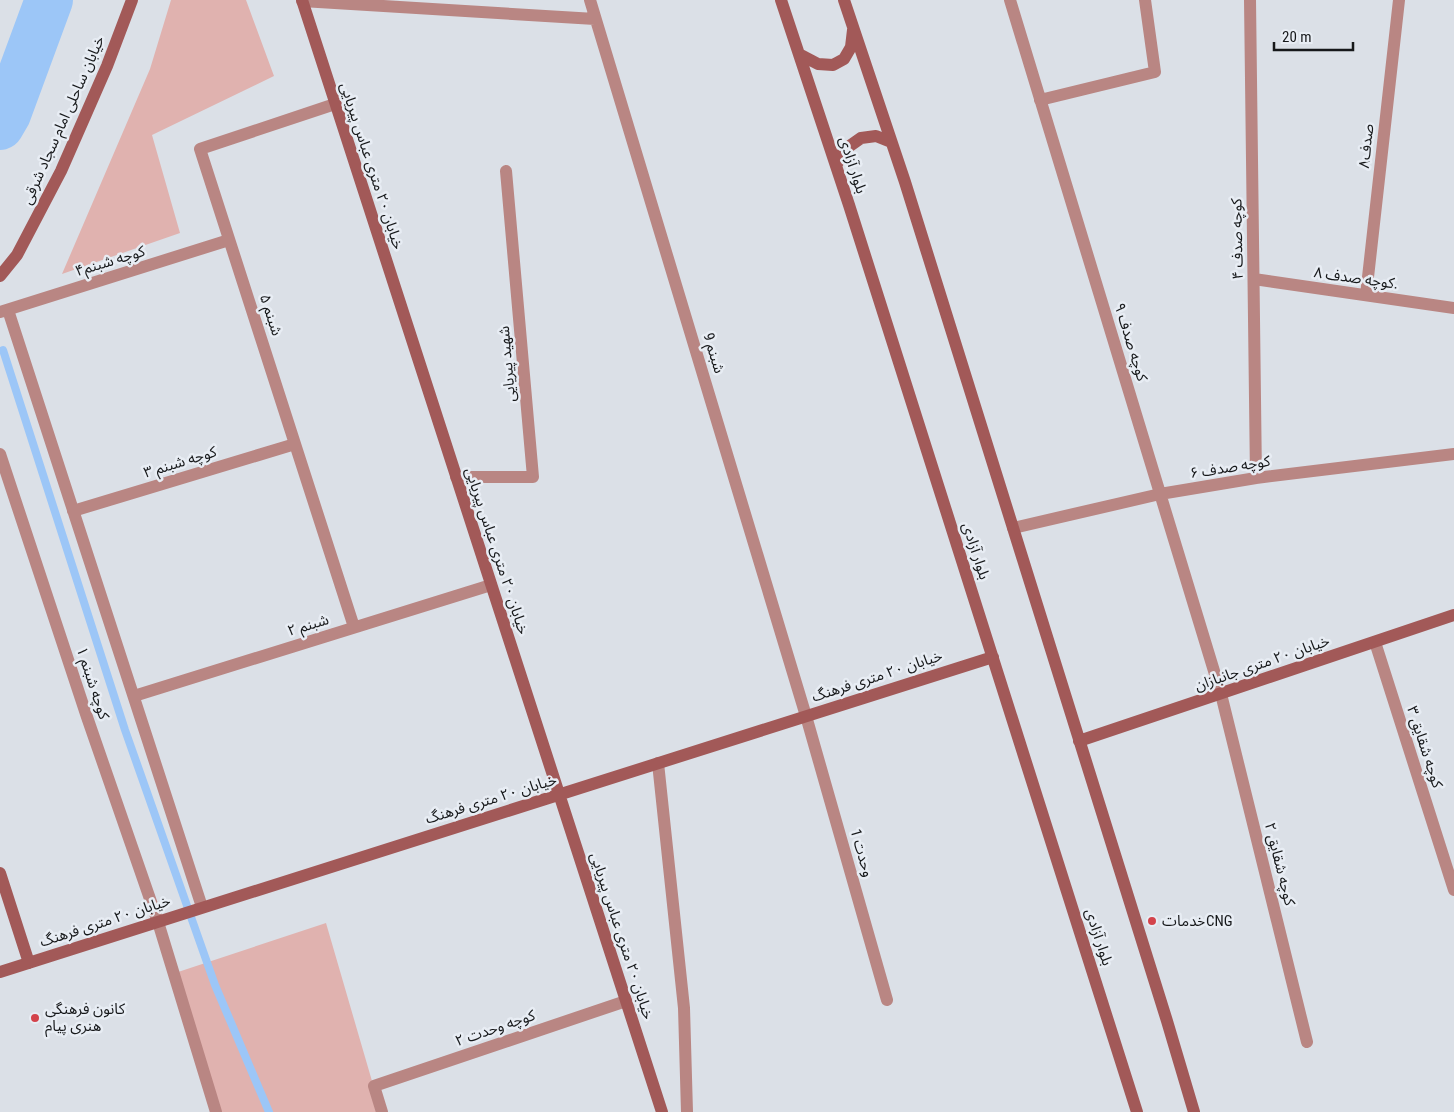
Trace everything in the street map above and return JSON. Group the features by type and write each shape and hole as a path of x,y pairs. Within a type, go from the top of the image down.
{"street":[{"name":"خیابان ساحلی امام سجاد شرقی","path":"0,276 17,255 61,171 107,66 132,0"},
{"path":"302,0 596,19"},
{"name":"خیابان ۲۰ متری عباس پیریایی","path":"302,0 662,1112"},
{"name":"شبنم 9","path":"590,0 806,716"},
{"name":"بلوار آزادی","path":"781,0 836,166 1137,1112"},
{"path":"844,0 892,142 1194,1112"},
{"name":"کوچه صدف ۹","path":"1010,0 1221,694"},
{"path":"1040,100 1155,72 1145,0"},
{"name":"کوچه صدف ۴","path":"1250,0 1256,478"},
{"name":"صدف۸","path":"1366,295 1399,0"},
{"path":"799,54 818,64 834,65 844,59 850,47 853,27"},
{"name":"شبنم ۵","path":"335,104 200,149 354,627"},
{"path":"836,166 844,150 861,138 876,136 892,142"},
{"name":"شهید پیریایی","path":"456,477 533,477 506,171"},
{"name":"کوچه شبنم۴","path":"4,311 229,240"},
{"name":"کوچه صدف ۸.","path":"1254,279 1454,308"},
{"path":"4,311 73,511 202,907"},
{"name":"کوچه شبنم ۳","path":"73,511 295,444"},
{"name":"کوچه شبنم ۱","path":"0,454 87,717 158,922 216,1112"},
{"name":"کوچه صدف ۶","path":"1013,528 1160,494 1256,478 1454,454"},
{"name":"شبنم ۲","path":"134,696 491,585"},
{"name":"خیابان ۲۰ متری جانبازان","path":"1079,741 1454,615"},
{"name":"کوچه شقایق ۳","path":"1375,642 1454,890"},
{"name":"خیابان ۲۰ متری فرهنگ","path":"0,972 993,657"},
{"name":"کوچه شقایق ۲","path":"1221,694 1307,1042"},
{"name":"وحدت 1","path":"806,716 887,1000"},
{"path":"658,763 684,1008 687,1112"},
{"path":"0,873 29,963"},
{"name":"کوچه وحدت ۲","path":"382,1112 374,1086 626,1001"}],"shaded area":[{"path":"171,0 246,0 274,76 152,135 180,233 62,274 150,69"},
{"path":"326,923 381,1112 216,1112 169,975"}],"waterway":[{"path":"0,126 7,114 49,0"},
{"path":"3,350 125,730 215,985 269,1112"}],"place":[{"name":"خدماتCNG","path":"1152,921"},
{"name":"کانون فرهنگی هنری پیام","path":"35,1018"}]}
